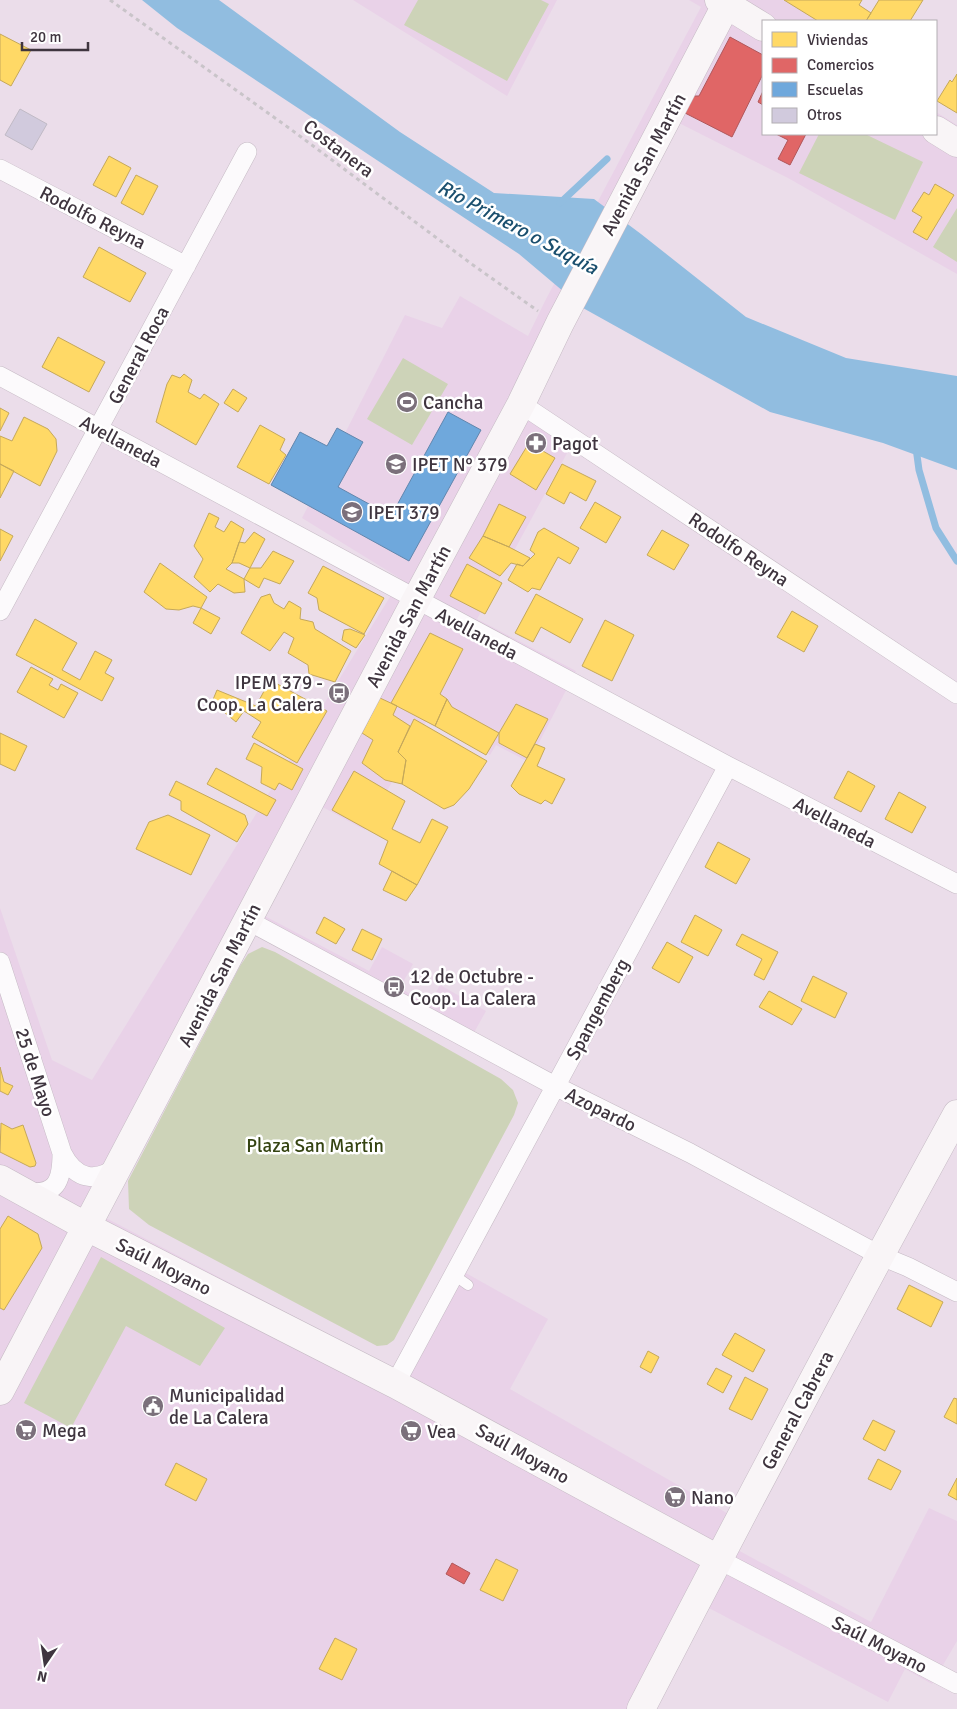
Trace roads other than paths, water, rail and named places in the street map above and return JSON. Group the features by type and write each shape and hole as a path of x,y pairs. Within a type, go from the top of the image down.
{"street":[{"path":"726,1 762,26"},
{"name":"Avenida San Martín","path":"0,1391 521,404 552,318 644,161 726,1"},
{"path":"937,131 957,143"},
{"name":"General Roca","path":"0,611 247,152"},
{"name":"Rodolfo Reyna","path":"0,169 186,266"},
{"name":"Avellaneda","path":"0,376 728,766 957,884"},
{"name":"Rodolfo Reyna","path":"521,404 957,694"},
{"name":"Spangemberg","path":"395,1384 461,1280 555,1086 728,766"},
{"name":"Azopardo","path":"247,920 555,1086 690,1153 880,1255 957,1292"},
{"name":"25 de Mayo","path":"0,962 62,1153 68,1164 76,1172 88,1177 109,1173 121,1164"},
{"name":"General Cabrera","path":"641,1709 718,1560 957,1114"},
{"name":"25 de Mayo","path":"25,1192 40,1194 50,1190 58,1182 62,1170 62,1153"},
{"name":"Saúl Moyano","path":"0,1179 87,1227 395,1384 445,1406 718,1560 957,1684"}],"water":[{"name":"Río Primero o Suquía","path":"142,0 219,0 400,132 494,193 594,199 746,317 846,358 957,376 957,470 883,443 770,412 583,308 519,254 177,28"}],"waterway":[{"path":"560,203 607,159"},
{"path":"916,448 919,470 936,528 957,561"}],"place":[{"name":"Cancha","path":"407,402"},
{"name":"Pagot","path":"536,443"},
{"name":"IPET N° 379","path":"396,464"},
{"name":"IPET 379","path":"352,512"},
{"name":"IPEM 379 - Coop. La Calera","path":"339,693"},
{"name":"12 de Octubre - Coop. La Calera","path":"394,987"},
{"name":"Municipalidad de La Calera","path":"153,1406"},
{"name":"Mega","path":"26,1430"},
{"name":"Vea","path":"411,1431"},
{"name":"Nano","path":"675,1497"}],"park label":[{"name":"Plaza San Martín","path":"315,1145"}]}
